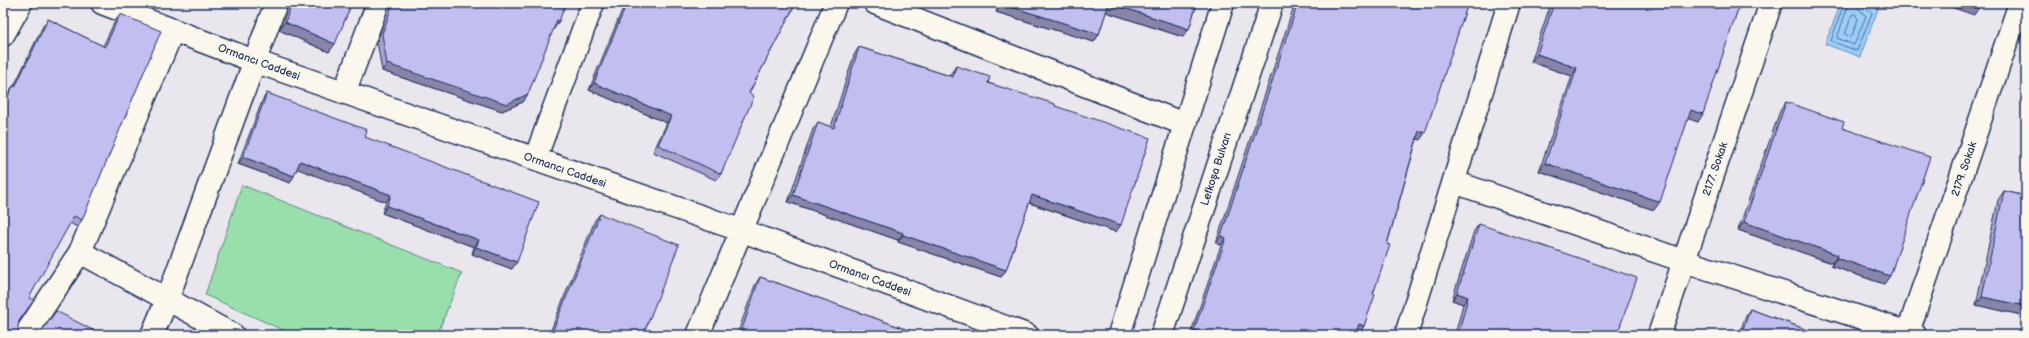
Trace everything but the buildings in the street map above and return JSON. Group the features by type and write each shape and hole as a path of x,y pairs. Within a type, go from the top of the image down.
{"street":[{"path":"3,34 21,3"},
{"name":"Ormancı Caddesi","path":"102,3 254,61 535,160 740,230 1027,335"},
{"path":"152,335 167,300 276,3"},
{"path":"344,93 378,3"},
{"path":"535,160 593,3"},
{"path":"698,335 740,230 836,3"},
{"path":"875,3 1184,124"},
{"path":"1119,335 1223,3"},
{"name":"Lefkoşa Bulvarı","path":"1162,335 1272,3"},
{"path":"1406,335 1510,3"},
{"name":"2177. Sokak","path":"1659,335 1772,3"},
{"name":"2179. Sokak","path":"1910,334 2020,3"},
{"path":"25,335 80,252 173,30"},
{"path":"1454,182 1684,261 1910,334"},
{"path":"80,252 233,335"}],"green space":[{"path":"242,185 462,273 437,335 294,335 205,295"}],"water":[{"path":"1841,3 1862,3 1878,9 1860,57 1825,44"}]}
